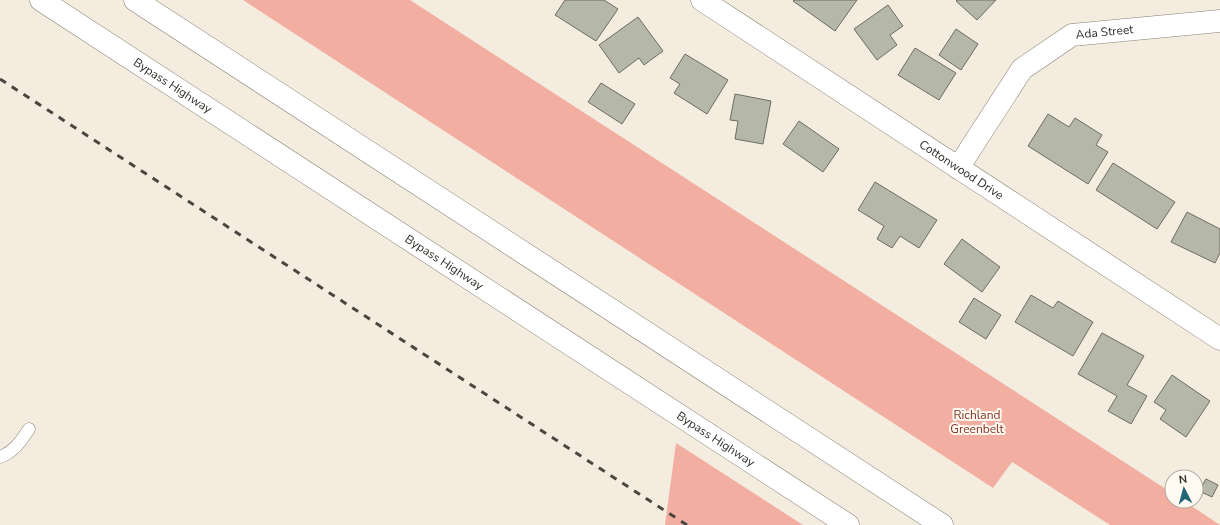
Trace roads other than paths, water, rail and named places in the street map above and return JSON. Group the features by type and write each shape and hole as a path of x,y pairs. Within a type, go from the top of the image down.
{"main road":[{"name":"Bypass Highway","path":"41,0 848,525"},
{"path":"135,0 942,525"},
{"name":"Cottonwood Drive","path":"702,0 1220,339"},
{"name":"Ada Street","path":"958,168 1022,69 1072,35 1220,21"}],"lane":[{"path":"0,457 16,448 29,429"}],"railway":[{"path":"0,79 687,525"}],"park label":[{"name":"Richland Greenbelt","path":"977,422"}]}
